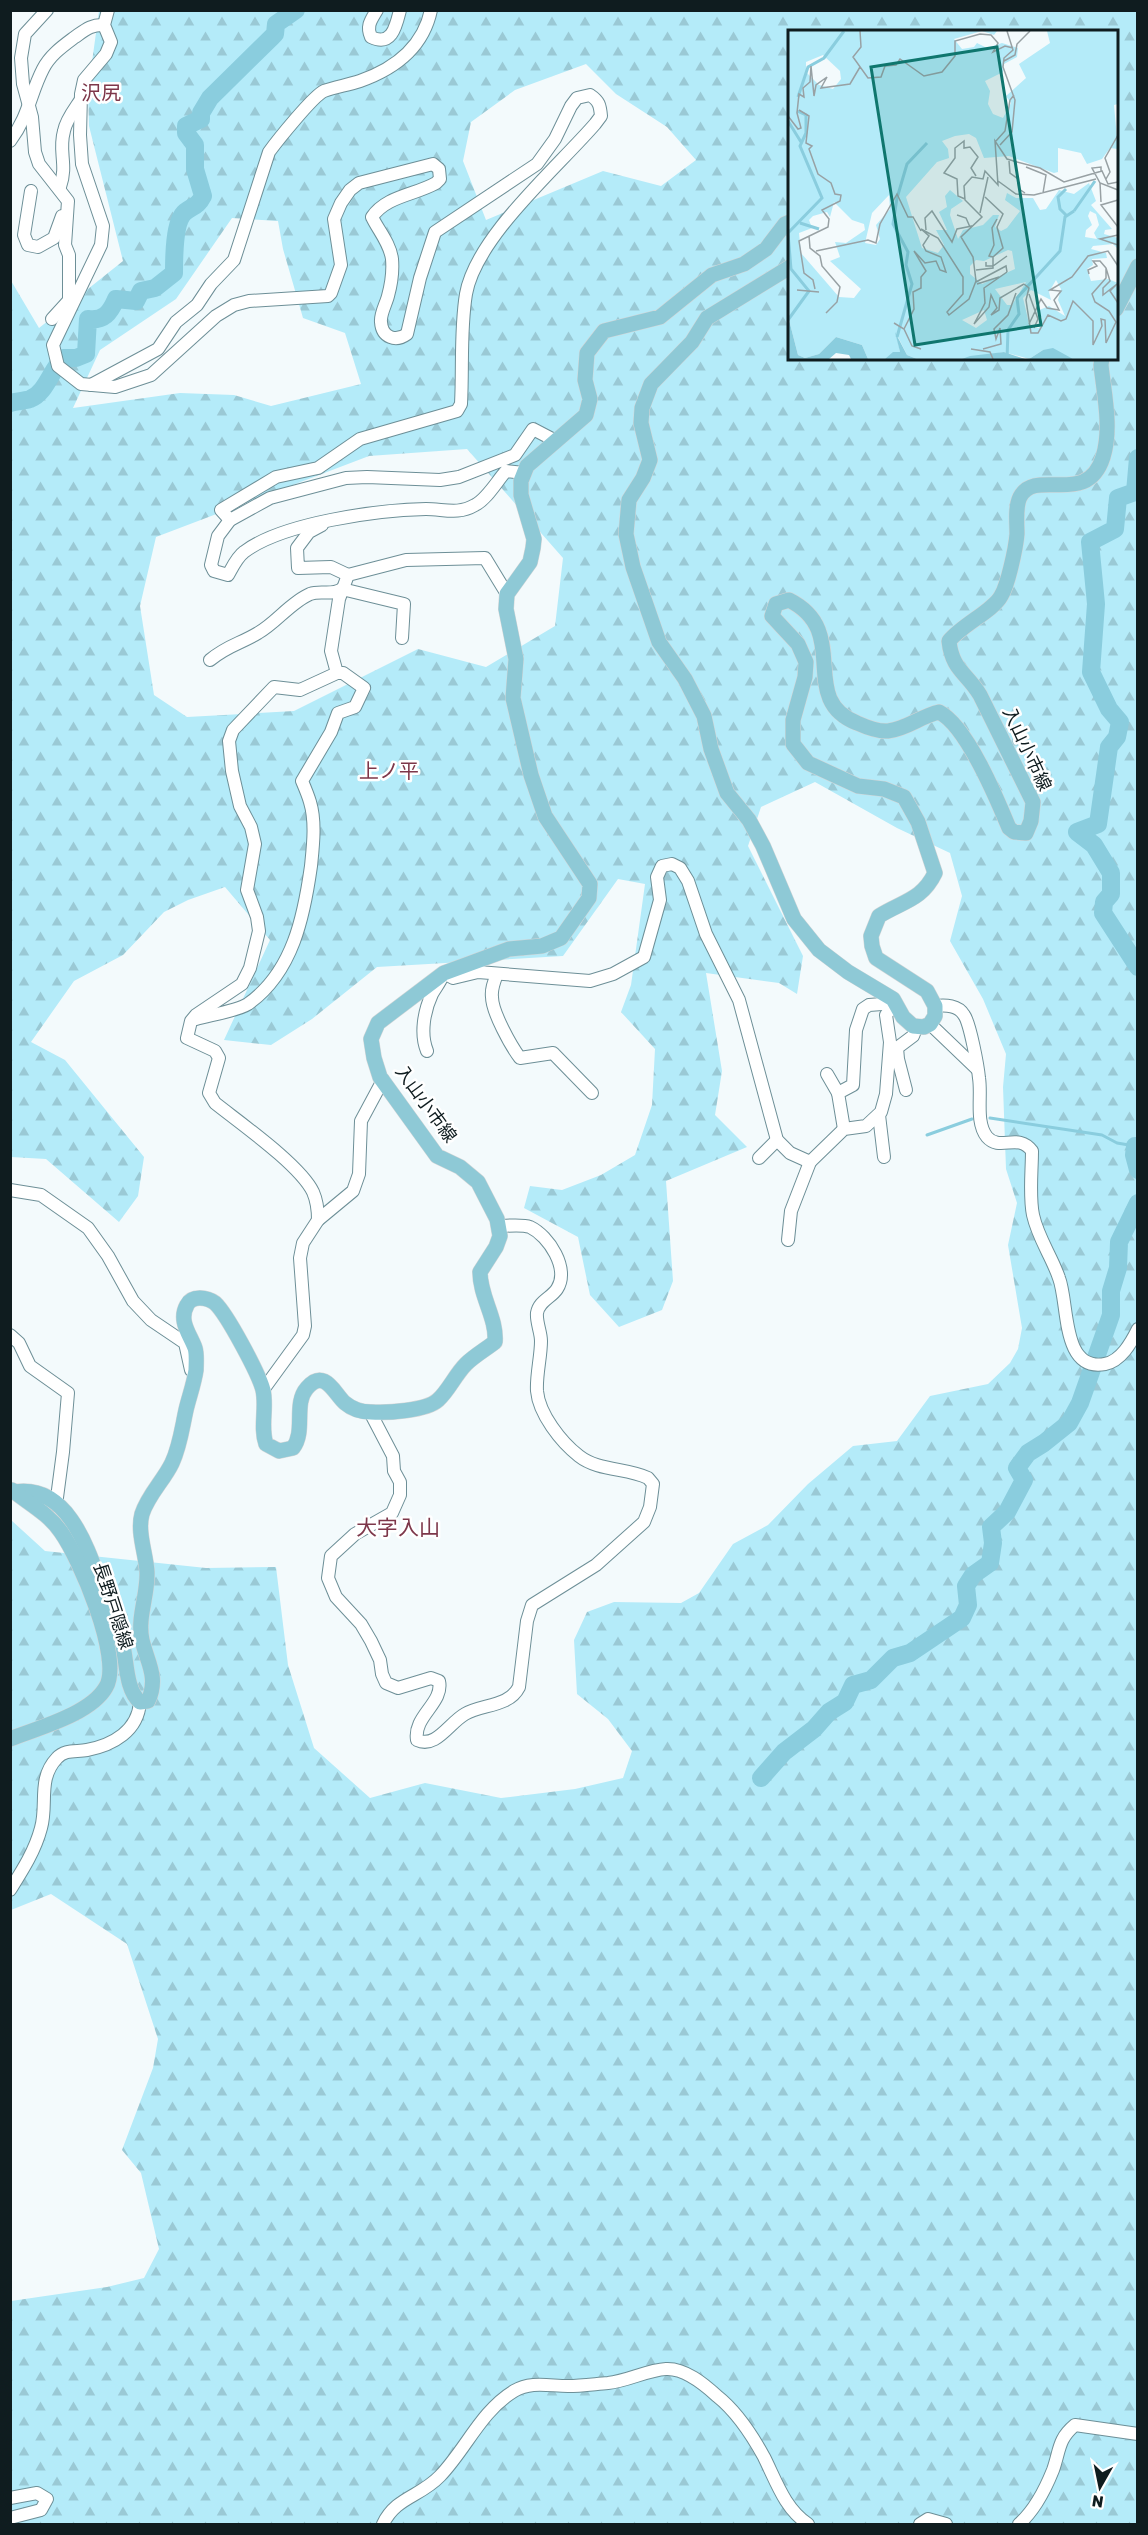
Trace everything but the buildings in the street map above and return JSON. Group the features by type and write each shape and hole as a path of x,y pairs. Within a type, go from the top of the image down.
{"main road":[{"path":"507,594 530,562 533,548 534,539 521,495 520,481 527,466 586,415 590,399 585,380 587,353 604,331 660,317 712,274 744,264 766,249 788,222"},
{"path":"1118,305 1137,266"},
{"path":"788,268 707,318 692,342 651,384 642,408 641,423 650,460 643,478 629,500 626,534 633,567 659,642 685,679 704,716 711,749 727,792 749,820 763,846 795,919 819,950 848,972 892,999 903,1017 913,1026 924,1025 935,1016 935,1006"},
{"name":"入山小市線","path":"935,1006 927,991 876,958 871,936 879,916 921,894 929,886 935,873 918,822 904,797 884,789 858,786 808,763 793,744 794,720 805,677 806,662 798,644 772,616 773,609 782,600 789,600 807,613 818,629 823,645 827,696 835,711 843,718 868,728 886,731 904,728 939,712 946,715 962,735 993,788 1009,828 1014,832 1026,832 1031,821 1032,802 980,695 972,681 956,666 951,654 950,641 959,629 995,606 1002,595 1014,553 1020,497 1028,489 1039,485 1078,484 1093,477 1103,456 1107,426 1102,360"},
{"name":"入山小市線","path":"498,1226 478,1182 460,1167 437,1156 383,1080 374,1058 371,1039 378,1023 444,973 509,949 542,946 561,938 589,898 590,884 545,816 531,776 513,698 516,659 506,609 507,594"},
{"path":"13,1490 30,1490 56,1505 74,1522 87,1547 122,1644 133,1696 140,1702 148,1701 153,1691 151,1665 142,1640 141,1623 147,1572 141,1533 142,1514 172,1463 182,1432 196,1371 196,1349 187,1333 184,1319 187,1305 193,1299 201,1297 215,1303 248,1355 263,1390 263,1436 266,1444 279,1451 293,1448 297,1442 301,1400 307,1388 314,1383 322,1381 331,1385 343,1402 355,1409 370,1412 409,1410 436,1402 466,1363 495,1342 496,1329 485,1300 480,1272 496,1247 500,1236 498,1226"},
{"name":"長野戸隠線","path":"10,1739 66,1717 90,1704 107,1686 111,1668 110,1655 75,1555 55,1525 13,1490"}],"street":[{"path":"47,10 25,34 21,58 23,84 29,107 35,152 39,164 60,187 68,201 65,245 69,255 69,301"},
{"path":"108,10 104,25 111,42 106,54 84,80 81,101 82,164 103,226 101,245 53,345 58,366 81,384 115,387 151,375 216,316 234,305 249,301 328,296 341,266 334,219 350,190 359,183 433,164 440,174 440,179 436,183 386,203 378,208 372,217 388,245 392,258 389,295 380,321 382,329 390,338 405,336 435,231 537,164 555,139 571,105 577,98 590,95 599,101 601,116 514,213 489,244 472,273 466,294 461,404 457,411 360,439 318,468 276,477 221,510 230,520"},
{"path":"377,10 369,24 368,31 371,37 381,40 386,39 395,30 400,10"},
{"path":"91,385 158,349 176,322 197,305 210,284 234,260 269,152 278,139 322,92 387,71 403,59 425,30 431,10"},
{"path":"10,141 24,120 42,70 60,48 94,24 104,25"},
{"path":"60,187 65,172 62,151 64,130 81,101"},
{"path":"31,191 24,235 28,246 38,248 54,238 64,210 68,209"},
{"path":"52,319 79,289"},
{"path":"524,473 506,471 476,505 452,513 428,509 298,527 274,534 242,554 228,575 214,571 211,565 218,536 230,520 270,498 346,478 440,480 459,477 514,455 533,429 556,441"},
{"path":"323,523 320,528 309,532 297,548 298,568 331,567 348,575 406,560 484,558 507,594"},
{"path":"337,673 331,651 342,589 348,575"},
{"path":"210,660 224,648 259,633 274,619 310,594 336,593 342,589 404,604 402,638"},
{"path":"190,1021 246,1005 265,989 289,955 306,907 313,846 311,804 303,781 331,732 338,713 355,707 364,688 343,673 337,673 300,690 274,687 233,730 229,741 232,771 240,806 251,827 255,844 247,890 257,916 259,931 250,968 242,984 196,1015 190,1021 187,1038 215,1051 219,1058 209,1093 215,1103 274,1150 308,1184 317,1204 318,1220"},
{"path":"427,1051 423,1041 423,1028 432,996 444,973 453,978 478,972 590,981 614,974 644,957 660,900 657,877 662,866 672,864 680,868 688,881 706,934 739,1000 777,1140 790,1153 810,1162"},
{"path":"497,974 492,987 491,1000 512,1047 520,1058 553,1053 592,1093"},
{"path":"838,1093 853,1084 856,1030 863,1009 869,1005 895,1003"},
{"path":"884,1157 879,1115 886,1094 890,1042 886,1015 895,1003"},
{"path":"935,1006 953,1006 964,1015 977,1070 981,1120 987,1137 999,1144 1017,1141 1027,1144 1032,1151 1033,1214 1044,1246 1060,1280 1074,1349 1084,1362 1108,1364 1129,1346 1137,1329"},
{"path":"906,1090 897,1048 924,1025 977,1070"},
{"path":"827,1074 838,1093 844,1129"},
{"path":"263,1390 303,1335 305,1326 300,1258 303,1243 318,1220 349,1196 357,1183 361,1121 383,1080"},
{"path":"788,1240 791,1211 810,1162 844,1129 866,1126 879,1115"},
{"path":"759,1158 777,1140"},
{"path":"10,1190 41,1195 88,1228 108,1256 133,1301 151,1320 185,1343 191,1370 196,1371"},
{"path":"370,1412 393,1456 394,1471 400,1482 400,1495 392,1513 354,1534 331,1556 328,1578 336,1597 367,1632 378,1654 381,1674 386,1683 398,1688 431,1678 439,1682 439,1694 421,1718 416,1732 417,1740 425,1742 436,1738 466,1714 513,1696 519,1687 527,1621 532,1605 596,1565 644,1522 653,1491 652,1481 641,1475 605,1467 582,1458 561,1436 543,1411 537,1389 541,1338 537,1316 543,1302 557,1289 560,1281 559,1266 554,1251 544,1238 529,1226 498,1226"},
{"path":"10,1335 19,1343 30,1366 68,1394 56,1505"},
{"path":"10,1890 39,1837 43,1818 44,1781 55,1760 63,1753 110,1743 134,1724 139,1716 140,1702"},
{"path":"383,2524 389,2511 400,2502 419,2494 441,2475 495,2405 514,2391 536,2384 568,2386 612,2382 667,2368 689,2375 718,2396 741,2421 763,2455 789,2506 808,2524"},
{"path":"1019,2524 1033,2512 1052,2471 1064,2434 1075,2425 1137,2434"},
{"path":"10,2498 37,2493 47,2499 41,2510 10,2518"},
{"path":"920,2524 928,2519 946,2524"}],"green space":[{"path":"99,11 1137,11 1137,2524 11,2524 11,2301 107,2287 144,2278 159,2249 141,2173 122,2150 153,2068 158,2039 127,1944 51,1894 11,1910 11,1520 45,1551 206,1568 276,1567 288,1665 314,1748 370,1798 425,1783 501,1798 575,1789 623,1778 632,1751 608,1719 577,1694 574,1640 587,1612 614,1602 681,1603 699,1593 733,1544 768,1525 808,1484 853,1446 897,1441 930,1396 988,1384 1010,1363 1018,1349 1022,1328 1008,1245 1017,1203 1006,1169 1003,1087 1006,1054 983,999 950,941 962,896 950,853 897,828 815,782 761,807 748,846 803,956 797,994 779,983 706,973 722,1071 715,1115 747,1147 666,1181 673,1281 662,1310 619,1327 590,1295 578,1237 524,1208 530,1186 562,1190 601,1175 635,1155 652,1105 655,1049 621,1012 631,985 645,884 618,879 563,956 377,967 312,1019 271,1045 224,1040 270,940 225,887 188,900 164,912 123,955 74,981 31,1042 65,1060 144,1157 138,1196 119,1222 46,1159 11,1157 10,279 39,328 123,261 89,126 88,91","holes":["586,64 616,94 667,127 696,160 661,186 603,171 486,220 463,161 471,122 515,90","232,218 278,221 283,249 303,318 345,333 361,384 271,406 234,395 180,393 73,408 100,350 176,299","467,449 563,558 555,626 486,667 418,649 294,711 187,717 154,695 140,606 156,537 369,456"]}],"waterway":[{"path":"10,403 36,396 63,358 76,358 86,354 88,319 98,319 106,315 116,299 136,301 141,291 155,288 174,273 175,241 181,217 203,196 195,169 195,145 186,133 186,126 201,119 201,113 210,98 275,34 276,24 296,10"},
{"path":"1138,458 1135,492 1118,498 1115,529 1090,542 1096,604 1091,672 1109,709 1120,722 1117,737 1109,747 1098,824 1077,832 1094,845 1111,873 1111,894 1104,902 1103,913 1138,967"},
{"path":"990,1118 1102,1135 1117,1143 1135,1146"},
{"path":"927,1135 972,1119"},
{"path":"1138,1146 1135,1146 1134,1155 1138,1170"},
{"path":"761,1778 784,1752 814,1729 829,1712 845,1702 853,1685 871,1680 893,1658 910,1653 962,1618 968,1605 966,1586 973,1575 990,1563 993,1543 991,1527 1007,1512 1024,1480 1017,1468 1028,1453 1069,1423 1080,1403 1111,1315 1111,1291 1118,1268 1119,1242 1138,1203"}],"district":[{"name":"沢尻","path":"101,93"},
{"name":"上ノ平","path":"389,771"},
{"name":"大字入山","path":"398,1527"}]}
